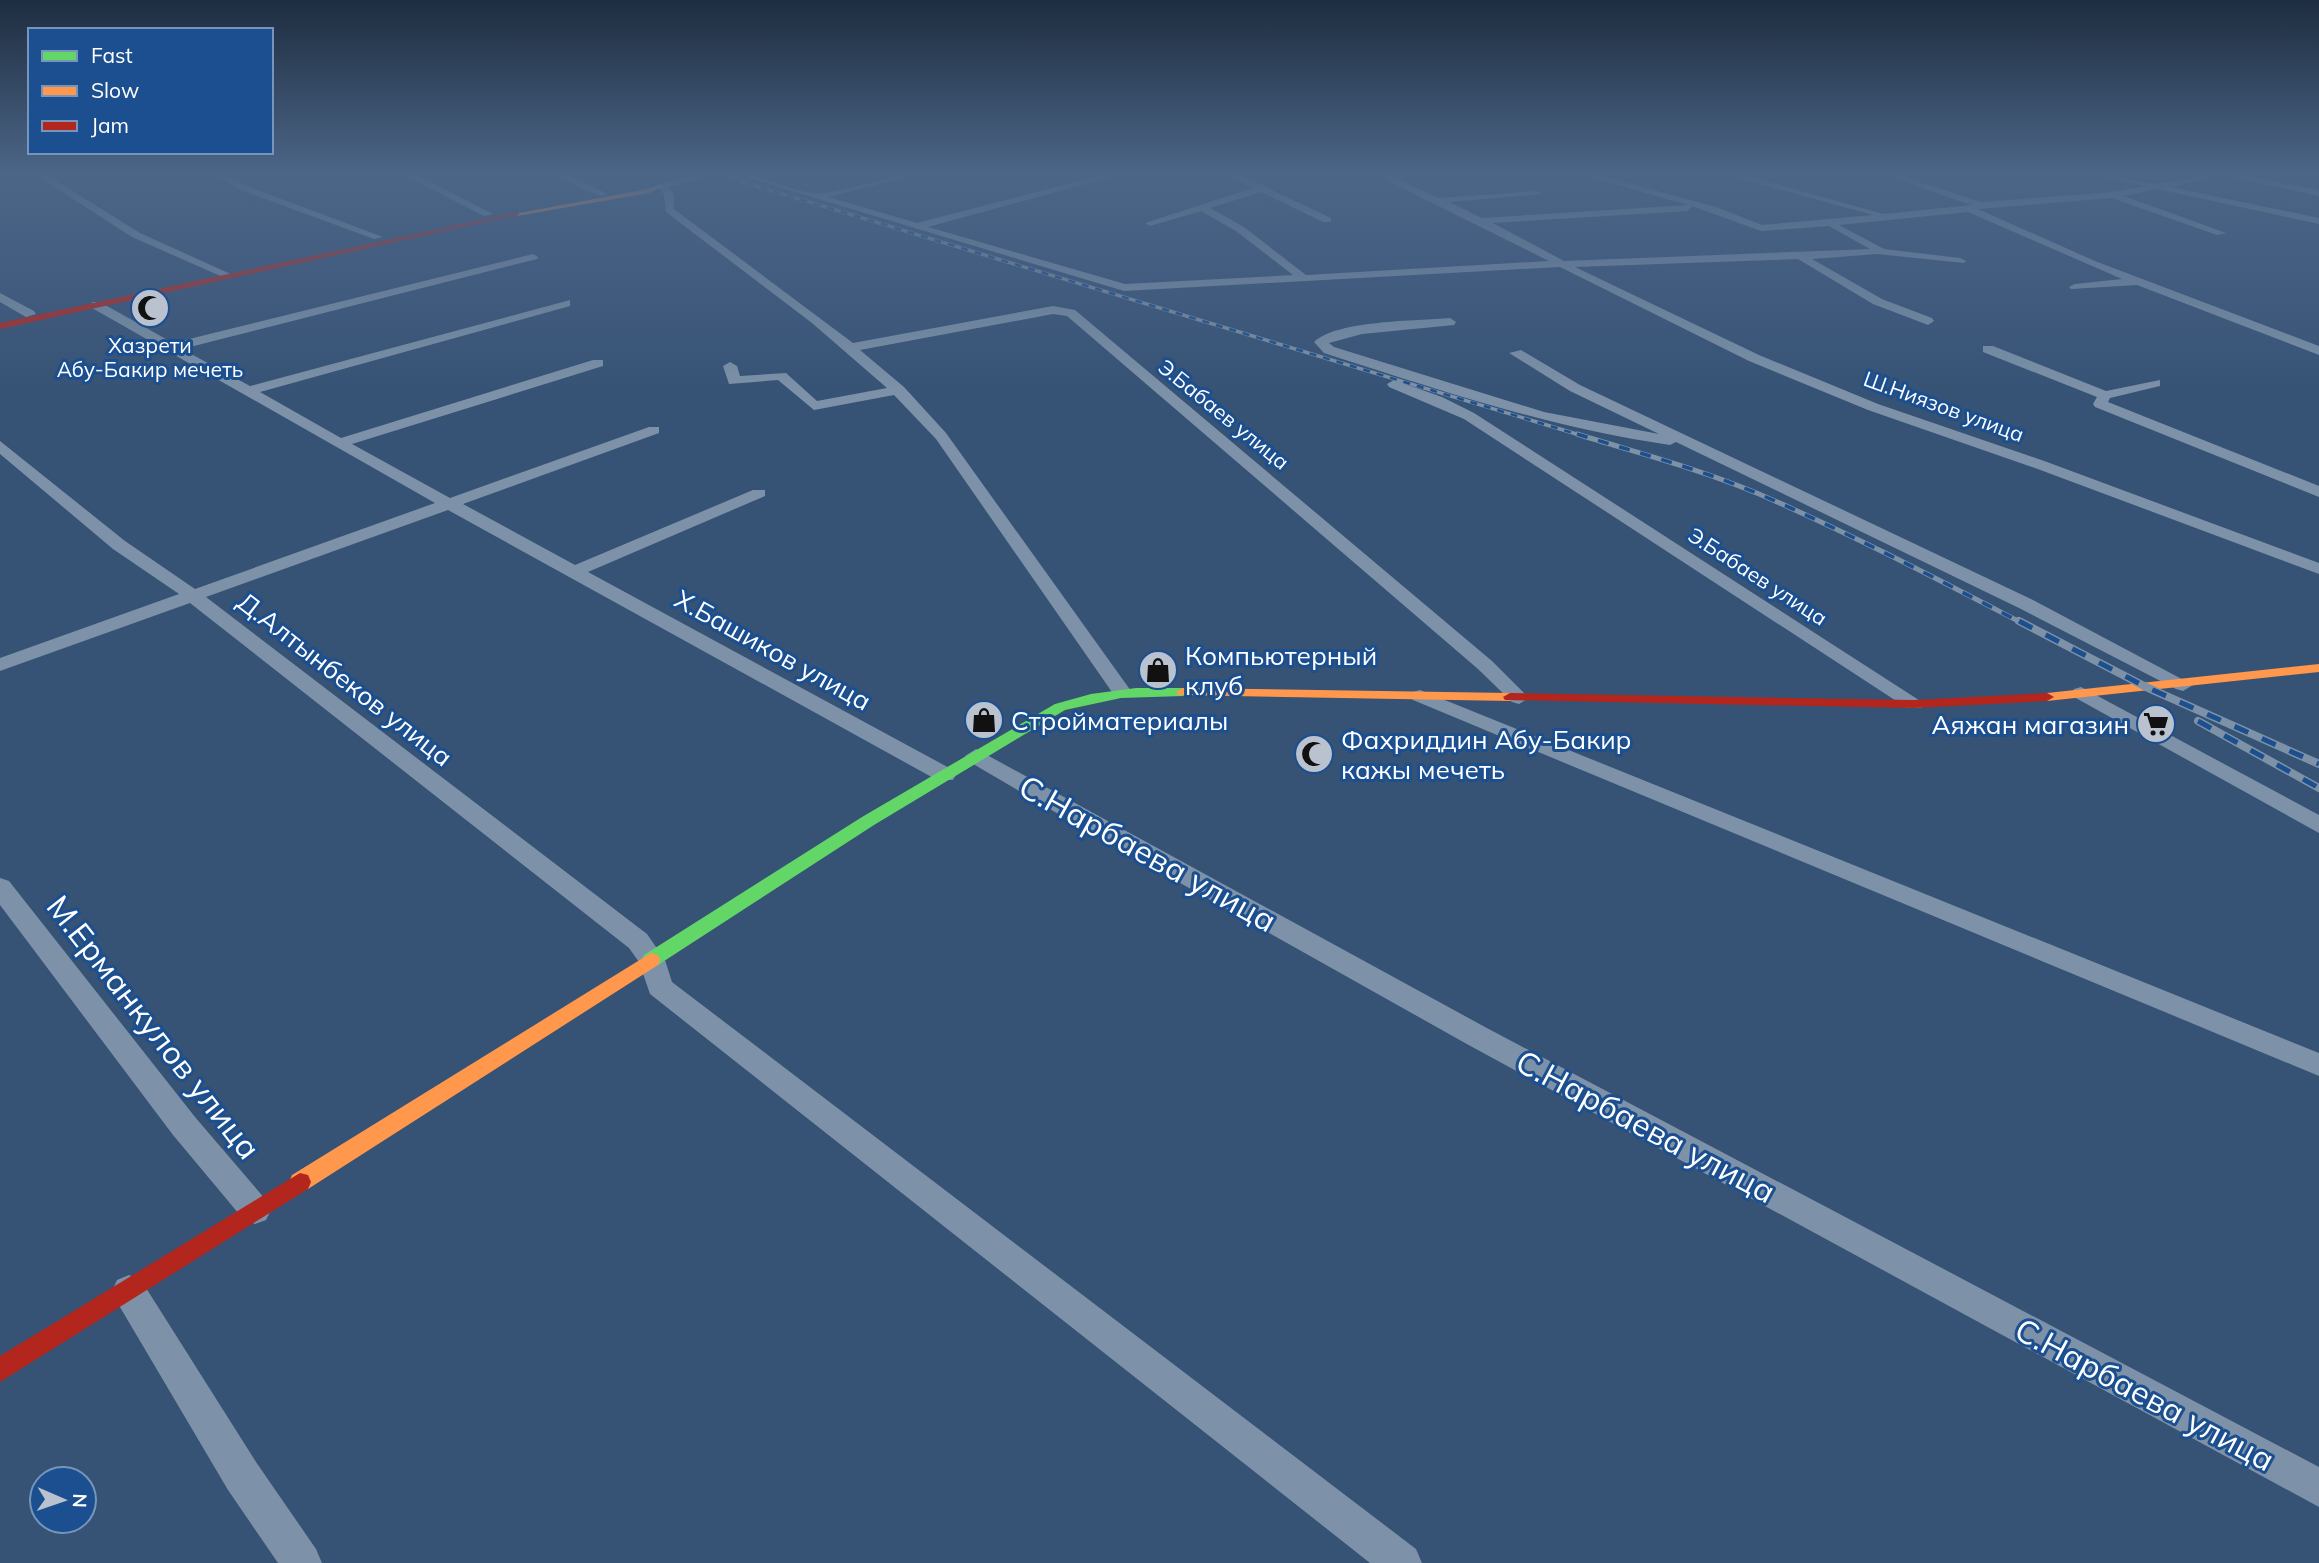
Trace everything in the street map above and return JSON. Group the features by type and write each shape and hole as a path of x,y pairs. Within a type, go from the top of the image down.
{"street":[{"path":"165,248 224,274"},
{"path":"0,326 332,248"},
{"path":"0,321 350,248"},
{"path":"717,248 899,390 941,436 1121,691"},
{"name":"Ш.Ниязов улица","path":"987,248 1124,288 1562,264 1802,257 1878,251 1960,261"},
{"path":"1265,248 1306,279"},
{"name":"Ш.Ниязов улица","path":"1532,248 1586,278 1754,358 1873,407 2041,465 2319,569"},
{"name":"Ш.Ниязов улица","path":"1877,248 1881,250 1878,251"},
{"path":"2066,248 2139,281 2319,351"},
{"path":"173,347 533,257"},
{"path":"1802,257 1844,286 1884,307 1928,321"},
{"path":"2075,288 2139,281"},
{"path":"0,297 30,314"},
{"path":"248,391 566,303"},
{"name":"Х.Башиков улица","path":"96,305 449,504 945,775"},
{"name":"Э.Бабаев улица","path":"848,348 1053,310 1071,313 1117,355 1485,665 1519,698"},
{"path":"1450,322 1350,333 1326,338 1320,342 1329,350 1516,409 1602,431 1687,442"},
{"path":"1988,349 2105,395 2155,383"},
{"path":"1516,353 1575,388 2026,604 2183,685"},
{"path":"339,443 598,363"},
{"path":"730,366 734,381 781,376 814,406 899,390"},
{"name":"Э.Бабаев улица","path":"1394,384 1437,400 1469,416 1914,704"},
{"path":"2105,395 2100,404 2130,419 2219,449 2319,492"},
{"path":"0,665 654,430"},
{"name":"Д.Алтынбеков улица","path":"0,446 119,545 192,595 638,941 652,960"},
{"path":"576,571 759,493"},
{"path":"0,1370 129,1292 945,775 1060,707 1090,696 1121,691 1914,704 2183,685 2319,668"},
{"path":"2081,693 2319,825"},
{"path":"1420,696 1557,755 2319,1065"},
{"name":"С.Нарбаева улица","path":"976,756 1092,824 1475,1035 2319,1488"},
{"name":"М.Ерманкулов улица","path":"0,887 184,1126 255,1210"},
{"path":"652,960 660,986 1402,1563"},
{"path":"129,1292 242,1476 302,1563"}],"railway":[{"path":"961,248 1583,436"},
{"path":"1577,434 1692,469 1759,494 1859,540 2022,623"},
{"path":"2019,621 2146,687 2319,764"},
{"path":"2198,721 2319,788"}],"traffic: fast":[{"path":"651,960 868,821 1060,707 1091,698 1121,694 1183,692"}],"traffic: slow":[{"path":"2047,697 2319,668"},
{"path":"1183,692 1510,697"},
{"path":"300,1182 651,960"}],"traffic: jam":[{"path":"0,326 360,248"},
{"path":"1510,697 1914,704 2047,697"},
{"path":"0,1370 300,1182"}],"place":[{"name":"Хазрети Абу-Бакир мечеть","path":"150,308"},
{"name":"Компьютерный клуб","path":"1158,670"},
{"name":"Стройматериалы","path":"984,720"},
{"name":"Аяжан магазин","path":"2156,724"},
{"name":"Фахриддин Абу-Бакир кажы мечеть","path":"1314,754"}]}
